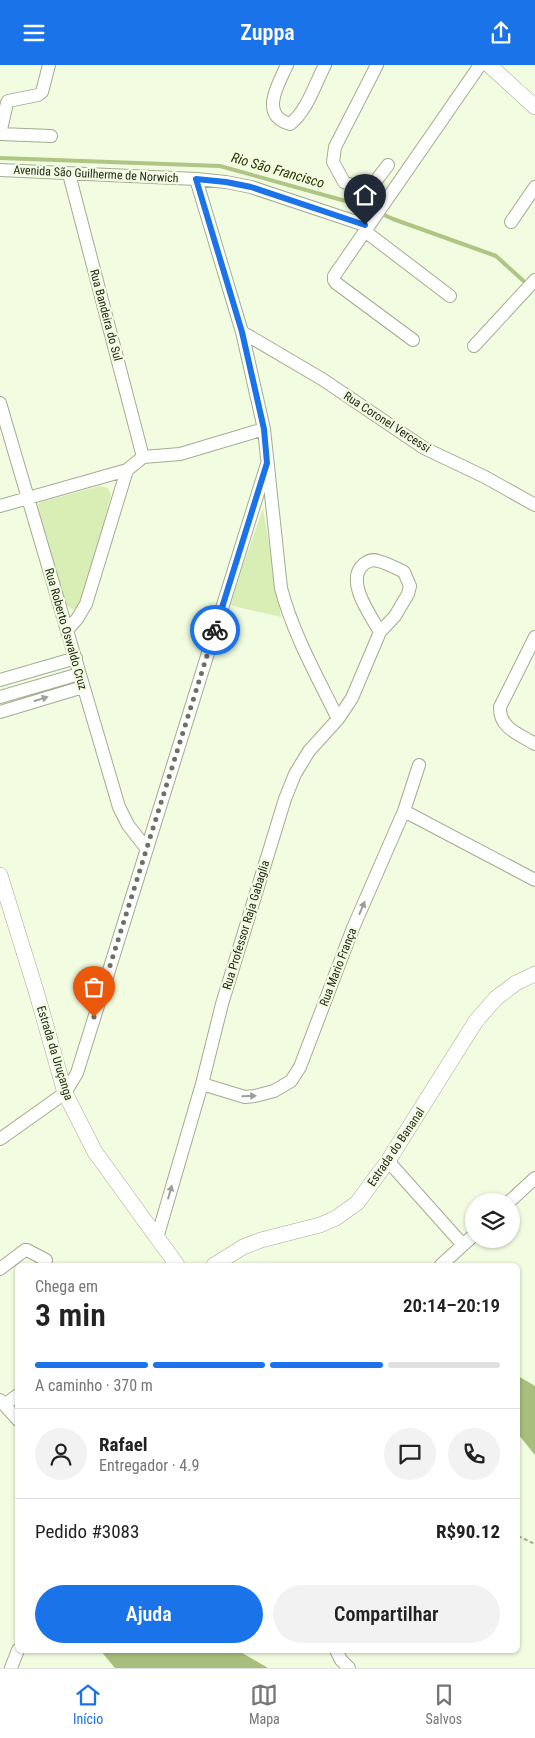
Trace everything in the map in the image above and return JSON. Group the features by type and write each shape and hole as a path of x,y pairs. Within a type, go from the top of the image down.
{"street":[{"path":"49,65 42,92 38,95 6,103 0,134 51,135"},
{"path":"287,65 273,98 273,109 276,117 282,122 290,124 296,120 304,107 325,65"},
{"path":"377,65 335,147 333,162 344,182 362,189 375,182 388,165"},
{"path":"413,340 334,280 336,273 371,221 480,65"},
{"path":"489,65 535,107"},
{"name":"Avenida São Guilherme de Norwich","path":"0,170 196,179 251,187 371,221 450,296"},
{"name":"Rua Bandeira do Sul","path":"69,174 143,457"},
{"path":"196,179 242,332 264,429 281,588 287,611 338,719"},
{"path":"511,222 535,187"},
{"path":"474,346 535,280"},
{"name":"Rua Coronel Vercessi","path":"242,332 322,379 424,448 474,471 535,505"},
{"name":"Rua Roberto Oswaldo Cruz","path":"0,403 119,807 128,825 146,848"},
{"path":"0,506 127,470 143,457 180,454 264,429"},
{"path":"0,1139 65,1093 77,1073 267,463"},
{"path":"67,630 77,619 86,604 127,470"},
{"name":"Rua Professor Raja Gabaglia","path":"157,1239 202,1084 222,1004 285,799 309,751 338,719 352,698 380,632 395,616 408,594 410,587 404,572 380,561 373,560 365,562 361,567 356,582 363,602 380,632"},
{"path":"535,637 500,707 500,716 505,725 535,744"},
{"path":"0,680 76,658"},
{"path":"0,697 79,674"},
{"path":"0,712 83,687"},
{"name":"Rua Mario França","path":"202,1084 245,1097 274,1091 291,1081 300,1067 353,928 404,811 419,765"},
{"path":"404,811 535,880"},
{"name":"Estrada da Uruçanga","path":"0,875 65,1093 95,1152 175,1263"},
{"name":"Estrada do Bananal","path":"217,1263 243,1247 261,1240 320,1225 345,1213 357,1203 388,1161 476,1021 496,997 535,973"},
{"path":"388,1161 463,1245 443,1263"},
{"path":"519,1193 535,1178"},
{"path":"0,1269 25,1250 46,1260"},
{"path":"15,1396 2,1403 15,1417"},
{"path":"11,1668 17,1653"},
{"path":"338,1653 349,1668"}],"path":[{"path":"520,1537 535,1544"}],"green space":[{"path":"100,486 108,488 111,495 82,604 73,610 65,604 36,506 41,502"},
{"path":"263,508 281,617 229,605"},
{"path":"520,1377 535,1386 535,1455 520,1436"},
{"path":"102,1653 242,1653 268,1668 115,1668"}],"waterway":[{"name":"Rio São Francisco","path":"0,158 220,166 367,207 393,219 496,256 528,285"}],"way so far":[{"path":"94,1017 215,630"}],"route":[{"path":"215,630 267,463 264,429 242,332 196,179 251,187 365,225"}]}
